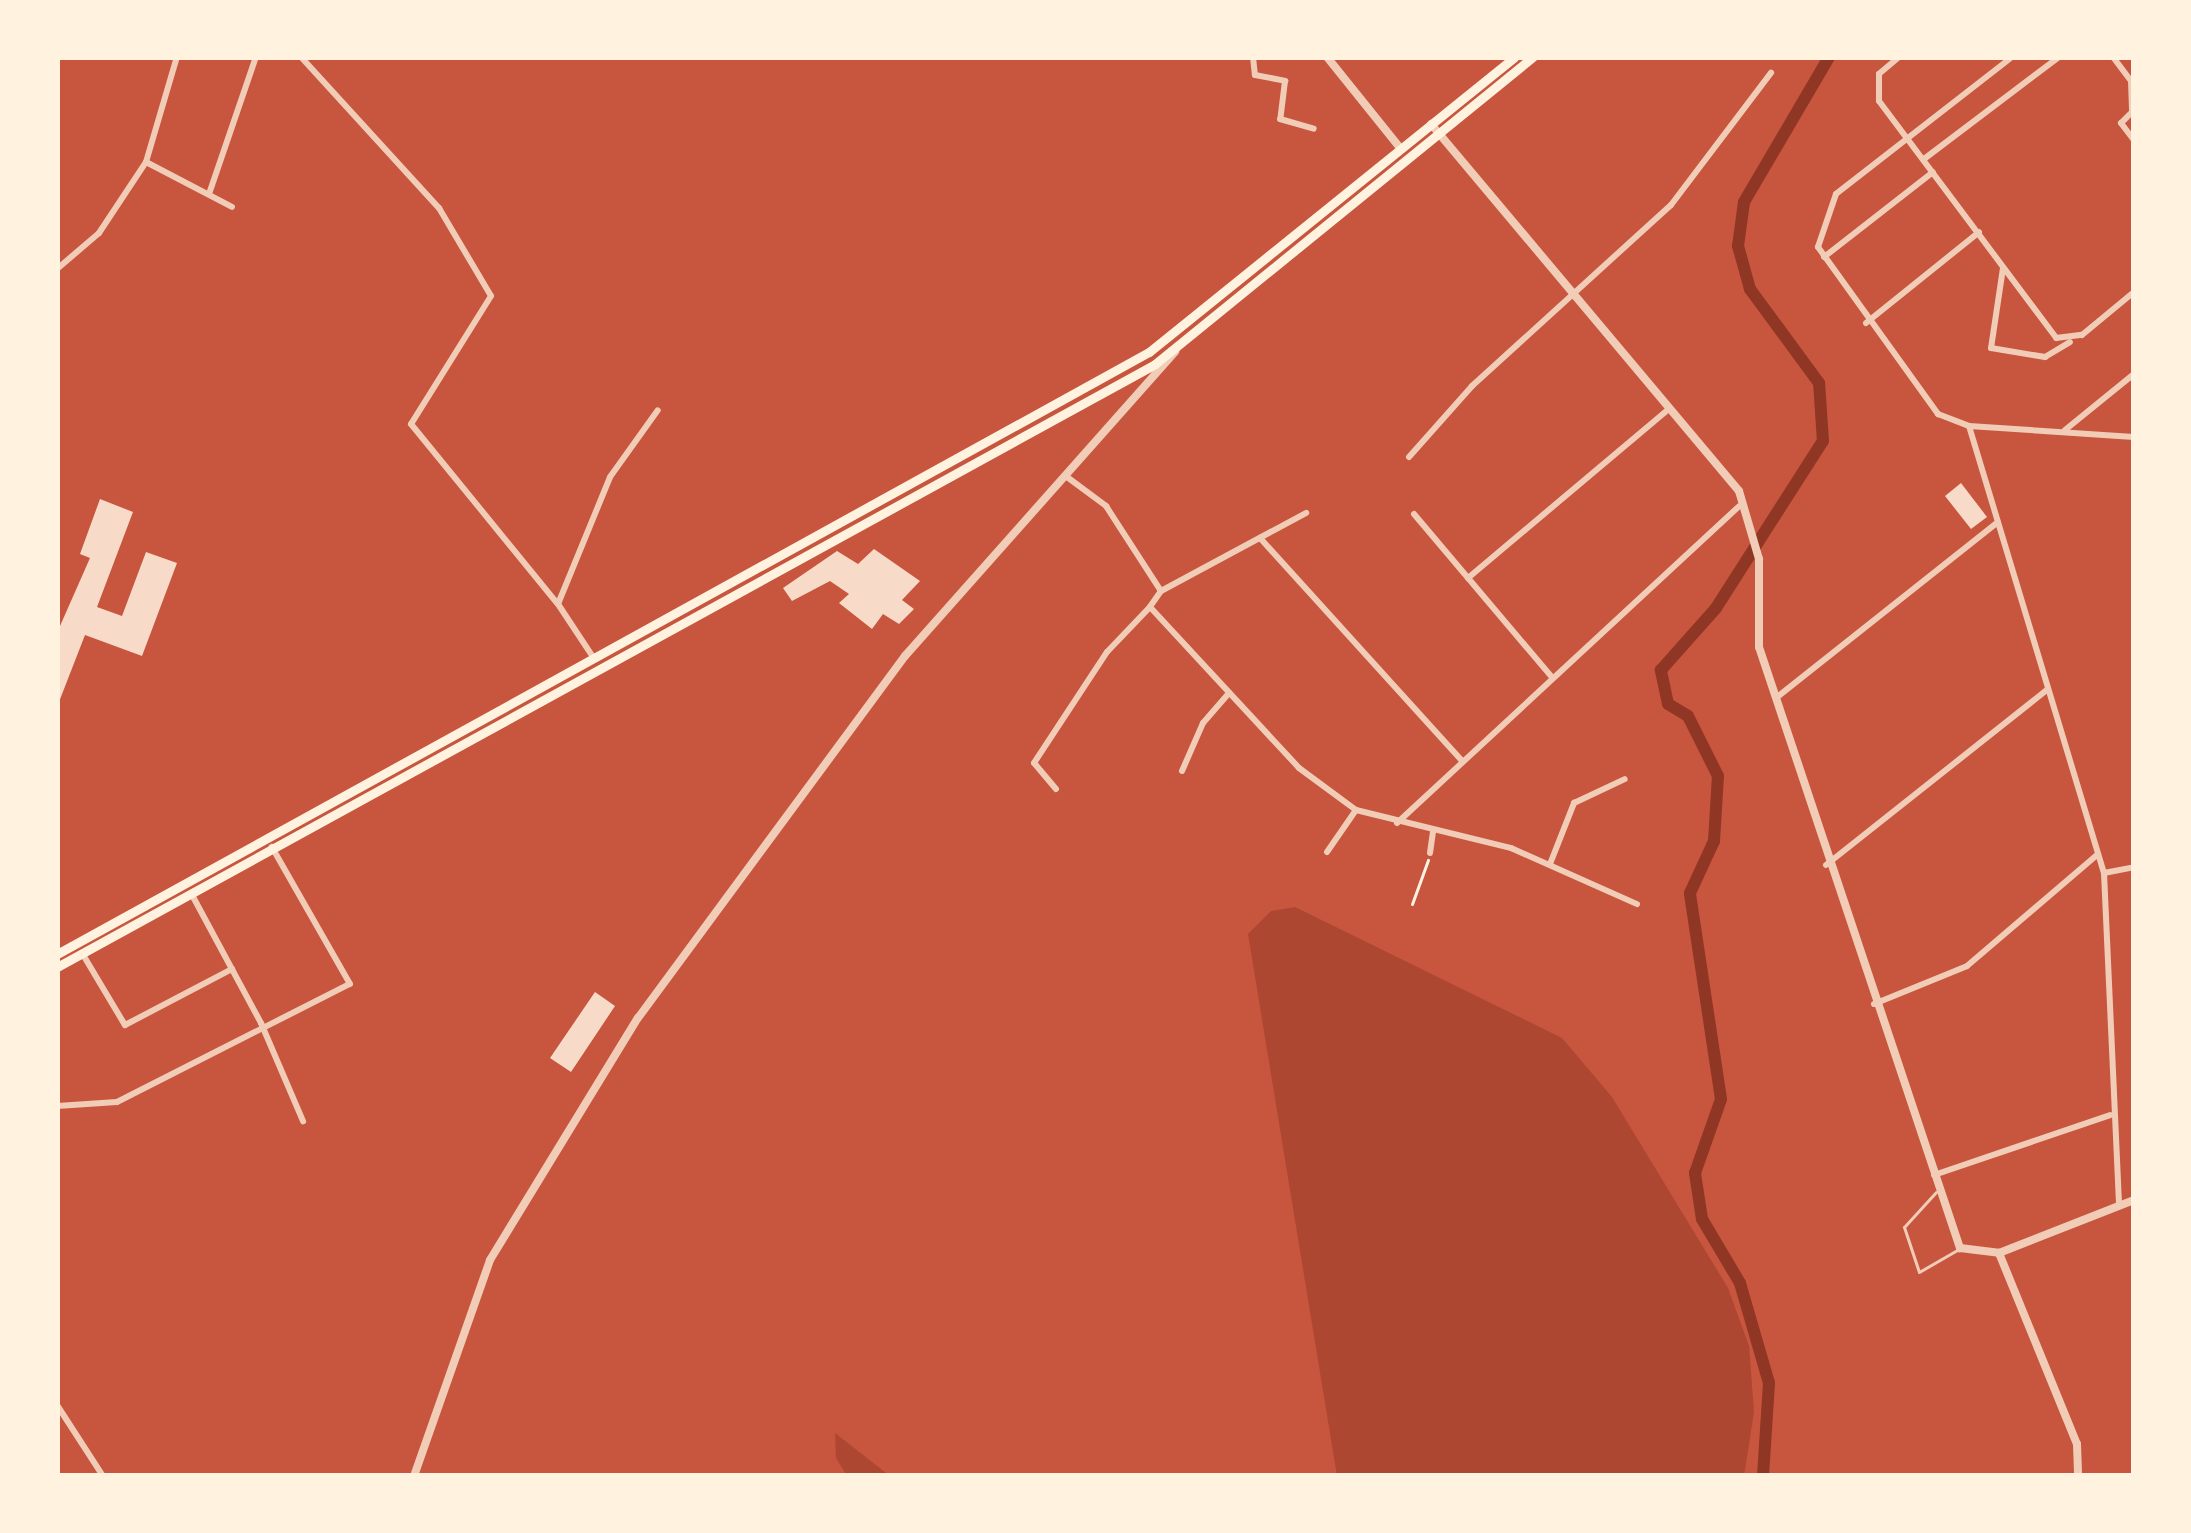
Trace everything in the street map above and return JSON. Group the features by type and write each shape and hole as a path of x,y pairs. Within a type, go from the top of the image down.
{"main road":[{"path":"1436,129 1514,57"},
{"path":"57,967 1160,346 1533,57"},
{"path":"57,954 1176,350 1405,154"}],"street":[{"path":"57,269 99,233 146,162 177,57"},
{"path":"209,194 256,57"},
{"path":"302,57 439,208 491,296 411,424 558,604 596,663"},
{"path":"1253,57 1255,74 1285,81 1280,119 1314,128"},
{"path":"1328,57 1405,154"},
{"path":"1899,57 1879,74 1880,101 2056,338 2070,342"},
{"path":"2012,57 1906,132 1836,194 1822,216 1824,257 1866,323 1938,414 1969,426 2134,437"},
{"path":"1924,159 2060,57"},
{"path":"2113,57 2132,81 2133,111 2121,123 2134,140"},
{"path":"1409,457 1568,296 1671,206 1772,73"},
{"path":"1436,129 1568,296 1739,491 1739,506 1759,559 1759,647 1826,866 1936,1192 1960,1248 1999,1253 2134,1200"},
{"path":"146,162 232,207"},
{"path":"1824,257 1933,172"},
{"path":"1866,323 1979,232"},
{"path":"2003,265 1991,348 2045,357 2134,292"},
{"path":"414,1476 490,1260 638,1018 905,656 1176,350"},
{"path":"2062,432 2134,374"},
{"path":"558,604 610,477 658,410"},
{"path":"1468,578 1666,411"},
{"path":"1969,426 2104,873 2110,1114 2119,1206"},
{"path":"1066,477 1106,506 1161,591"},
{"path":"1397,823 1739,506"},
{"path":"1056,789 1034,763 1107,652 1161,591 1306,513"},
{"path":"1414,514 1552,677"},
{"path":"1776,698 1998,522"},
{"path":"1260,538 1462,761"},
{"path":"1150,607 1299,767 1357,810 1550,864 1637,904"},
{"path":"1826,866 2048,689"},
{"path":"1183,771 1203,724 1229,693"},
{"path":"1550,864 1574,803 1625,779"},
{"path":"1327,852 1357,810"},
{"path":"1430,853 1432,831"},
{"path":"57,1106 117,1102 262,1023 350,984 272,848"},
{"path":"1874,1004 1967,966 2098,854"},
{"path":"2104,873 2134,867"},
{"path":"190,893 262,1023 303,1121"},
{"path":"82,953 125,1025 232,969"},
{"path":"1934,1175 2110,1114"},
{"path":"1999,1253 2077,1444 2078,1476"},
{"path":"57,1405 103,1476"}],"lane":[{"path":"1936,1192 1904,1227 1918,1272 1960,1248"}],"path":[{"path":"1412,904 1430,853"}],"shaded area":[{"path":"1295,907 1562,1038 1612,1097 1728,1288 1749,1346 1754,1412 1744,1476 1337,1476 1248,934 1271,911"},
{"path":"835,1433 890,1476 847,1476 836,1458"}],"building":[{"path":"1961,483 1987,517 1971,529 1945,496"},
{"path":"100,499 133,512 97,607 122,616 146,552 177,563 142,656 85,635 57,707 60,626 90,558 80,554"},
{"path":"874,549 920,581 902,600 914,609 899,624 883,614 872,629 839,603 849,594 830,581 792,601 783,588 837,551 858,564"},
{"path":"595,992 615,1006 571,1072 550,1058"}],"waterway":[{"path":"1763,1476 1769,1383 1740,1283 1702,1219 1695,1173 1721,1099 1690,893 1714,841 1718,776 1688,716 1668,704 1661,670 1716,608 1823,441 1819,383 1750,289 1738,246 1744,202 1829,57"}]}
